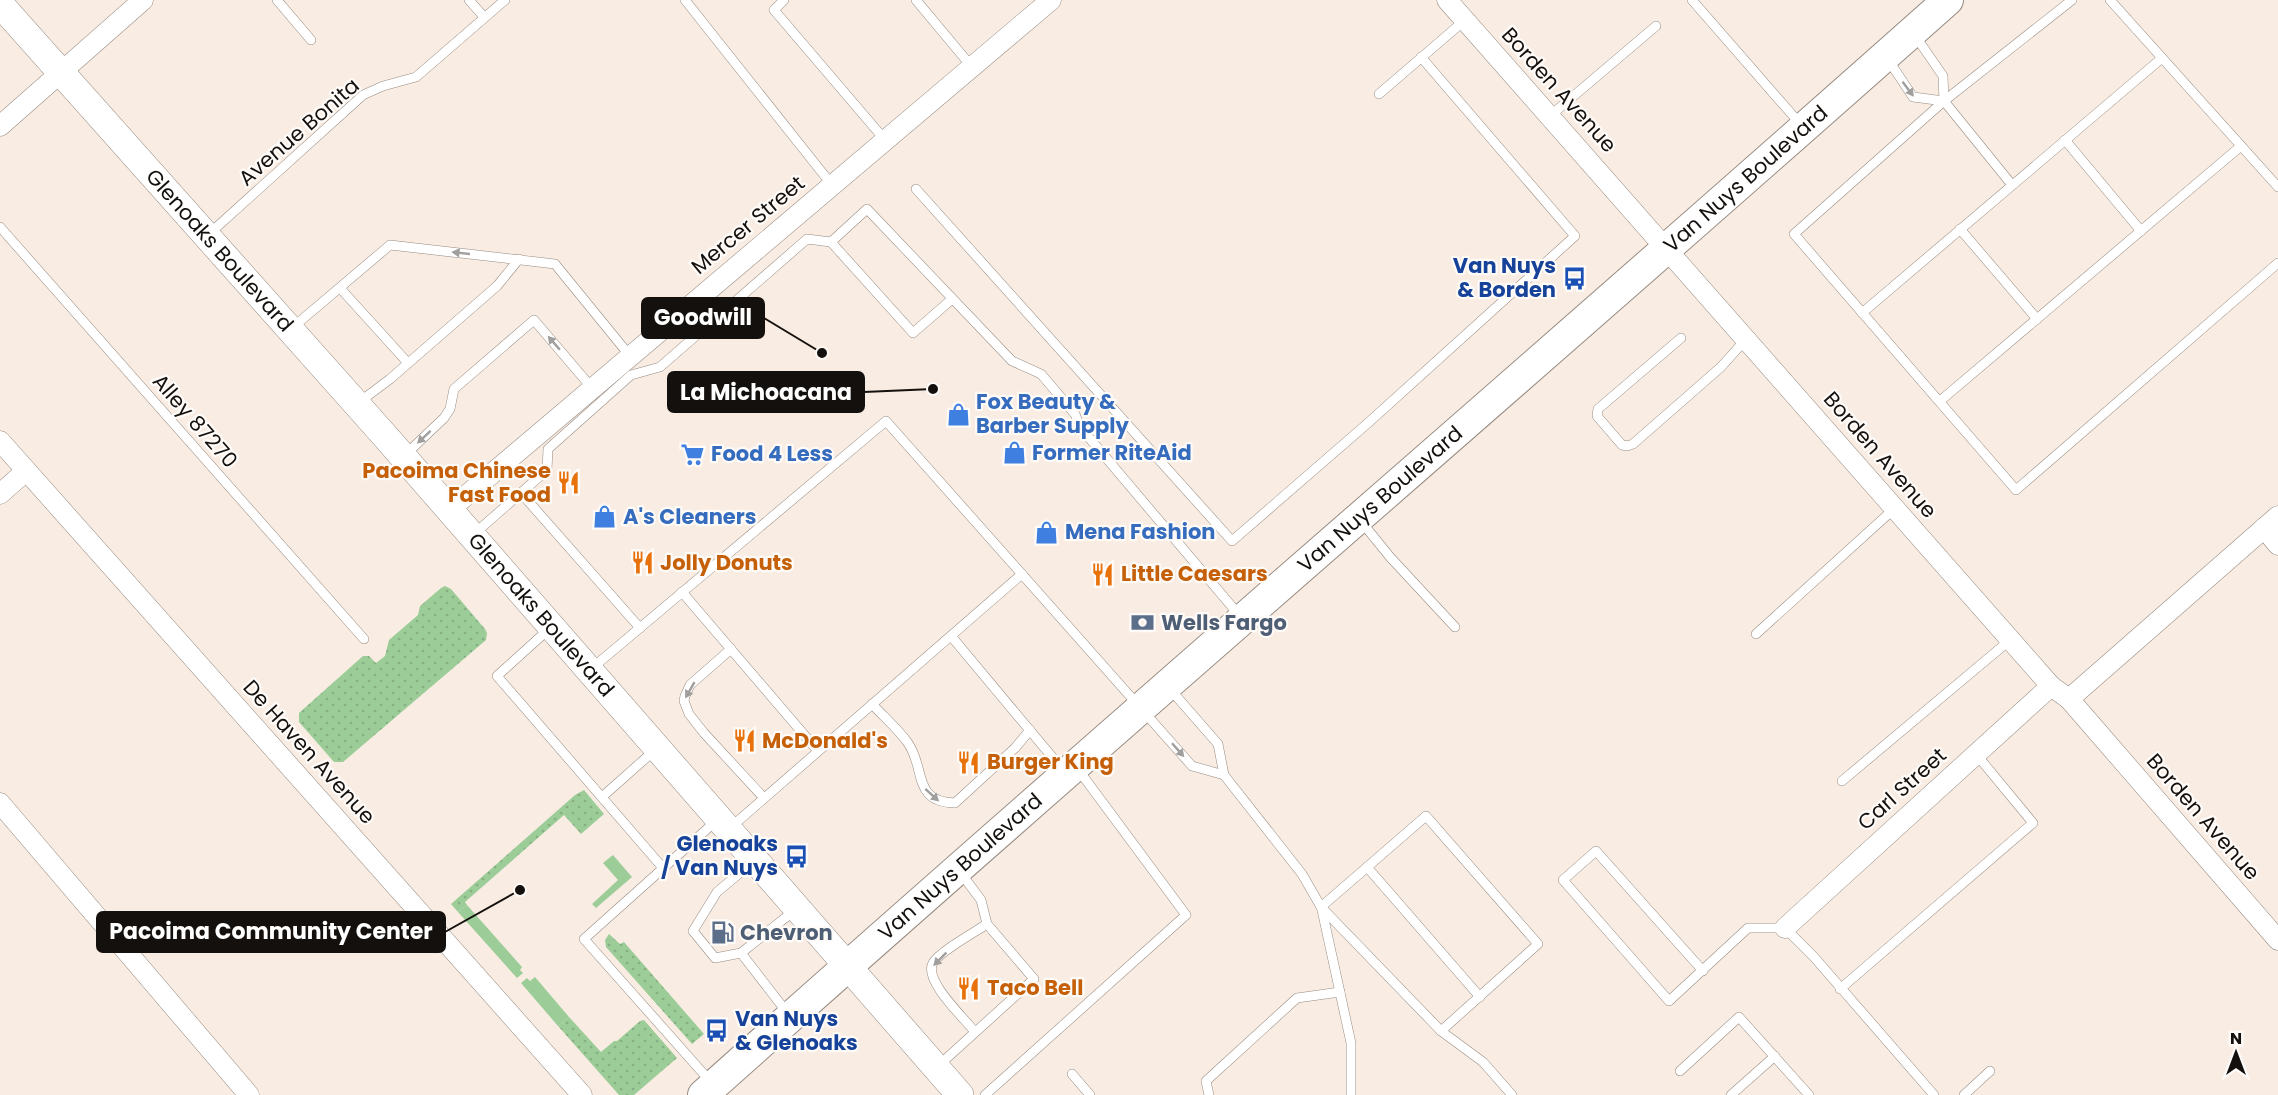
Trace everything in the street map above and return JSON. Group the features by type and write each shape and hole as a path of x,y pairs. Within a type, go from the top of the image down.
{"main road":[{"name":"Van Nuys Boulevard","path":"709,1090 957,869 1948,0"},
{"name":"Glenoaks Boulevard","path":"0,4 357,404 960,1095"}],"street":[{"path":"0,126 143,0"},
{"name":"Mercer Street","path":"448,510 1050,0"},
{"name":"Borden Avenue","path":"1447,0 2051,686 2069,699 2278,940"},
{"name":"De Haven Avenue","path":"0,441 582,1095"},
{"path":"0,494 26,471"},
{"path":"2069,699 2271,522 2278,545"},
{"name":"Carl Street","path":"1785,928 2051,686"},
{"path":"0,803 249,1095"}],"lane":[{"path":"277,0 311,40"},
{"path":"470,0 484,17"},
{"name":"Avenue Bonita","path":"207,236 363,95 383,86 416,77 505,0"},
{"path":"685,0 832,185"},
{"path":"784,0 774,10 885,140"},
{"path":"916,0 972,67"},
{"path":"1692,0 1804,128"},
{"path":"2072,0 1944,101 1794,234 2016,489 2278,263"},
{"path":"2110,0 2278,187"},
{"path":"1379,94 1465,20"},
{"path":"1550,116 1656,26"},
{"path":"1913,32 1943,76 1944,101 2012,185"},
{"path":"1886,56 1913,97 1944,101"},
{"path":"916,189 1232,542 1575,236 1421,57"},
{"path":"1862,313 2162,58"},
{"path":"2066,140 2141,231"},
{"path":"1940,401 2241,146"},
{"path":"831,242 867,209 1012,361 1041,374 1075,414 1080,427 1242,620"},
{"name":"Alley 87270","path":"0,227 363,639"},
{"path":"1960,230 2037,319"},
{"path":"471,536 547,470 548,449 631,375 660,367 807,239 831,242 913,333 952,298"},
{"path":"290,330 390,244 555,264 630,356"},
{"path":"357,404 497,286 519,259"},
{"path":"340,288 408,363"},
{"path":"403,457 444,418 450,409 454,389 534,320 592,388"},
{"path":"1681,338 1598,409 1597,416 1622,445 1633,444 1721,367 1747,339"},
{"path":"589,670 886,421 1192,766 1224,775"},
{"path":"521,493 640,628"},
{"path":"1756,634 1895,508"},
{"path":"1359,518 1390,557 1455,627"},
{"path":"709,1090 584,939 663,868 723,824 764,798 1022,574"},
{"path":"682,592 818,751"},
{"path":"551,627 497,676 663,868"},
{"path":"951,636 1030,730 1071,770 1186,915 985,1095"},
{"path":"1842,781 2011,639"},
{"path":"731,649 690,685 684,702 696,724 764,798"},
{"path":"1167,686 1218,744 1224,775 1302,874 1321,908 1441,1032 1483,1062 1512,1095"},
{"path":"872,704 908,743 921,782 929,795 942,803 955,803 1015,748 1030,730"},
{"path":"602,797 657,748"},
{"path":"1840,988 2032,823 1976,754"},
{"path":"1321,908 1426,816 1538,944 1441,1032"},
{"path":"1703,971 1596,851 1563,880 1669,1001 1703,971 1748,928 1785,928 1814,957 1934,1095"},
{"path":"755,861 717,892 693,931 715,958 741,953 796,908"},
{"path":"1367,867 1480,997"},
{"path":"936,1067 1034,979 987,924 981,900 957,869"},
{"path":"1321,908 1351,1044 1351,1095"},
{"path":"975,1032 934,983 931,973 933,963 941,955 987,924"},
{"path":"741,953 790,1017"},
{"path":"1209,1095 1206,1081 1297,998 1340,992"},
{"path":"1680,1071 1739,1017 1809,1095"},
{"path":"1731,1095 1775,1056"},
{"path":"1964,1095 1990,1071"},
{"path":"1072,1074 1090,1095"}],"green space":[{"path":"445,586 451,589 485,629 486,640 343,762 334,762 299,722 299,713 363,656 369,656 376,663 385,656 389,640 418,615 420,606"},
{"path":"584,790 604,814 581,834 564,815 465,902 467,905 458,912 451,904 575,795"},
{"path":"613,855 632,877 596,908 592,904 618,880 603,863"},
{"path":"467,905 522,967 520,970 523,973 517,978 458,912"},
{"path":"609,934 620,944 624,942 704,1034 692,1044 606,947 605,940"},
{"path":"535,977 569,1017 558,1026 521,983 527,978 530,981"},
{"path":"569,1017 601,1052 644,1020 677,1058 634,1095 619,1095 558,1026"}],"place":[{"name":"Van Nuys & Borden","path":"1574,278"},
{"name":"Goodwill","path":"822,353"},
{"name":"La Michoacana","path":"933,389"},
{"name":"Fox Beauty & Barber Supply","path":"958,414"},
{"name":"Former RiteAid","path":"1014,453"},
{"name":"Food 4 Less","path":"693,454"},
{"name":"Pacoima Chinese Fast Food","path":"569,483"},
{"name":"A's Cleaners","path":"605,517"},
{"name":"Mena Fashion","path":"1047,532"},
{"name":"Jolly Donuts","path":"642,563"},
{"name":"Little Caesars","path":"1103,574"},
{"name":"Wells Fargo","path":"1143,623"},
{"name":"McDonald's","path":"744,741"},
{"name":"Burger King","path":"969,762"},
{"name":"Glenoaks / Van Nuys","path":"796,856"},
{"name":"Pacoima Community Center","path":"520,890"},
{"name":"Chevron","path":"722,933"},
{"name":"Taco Bell","path":"969,988"},
{"name":"Van Nuys & Glenoaks","path":"717,1031"}]}
